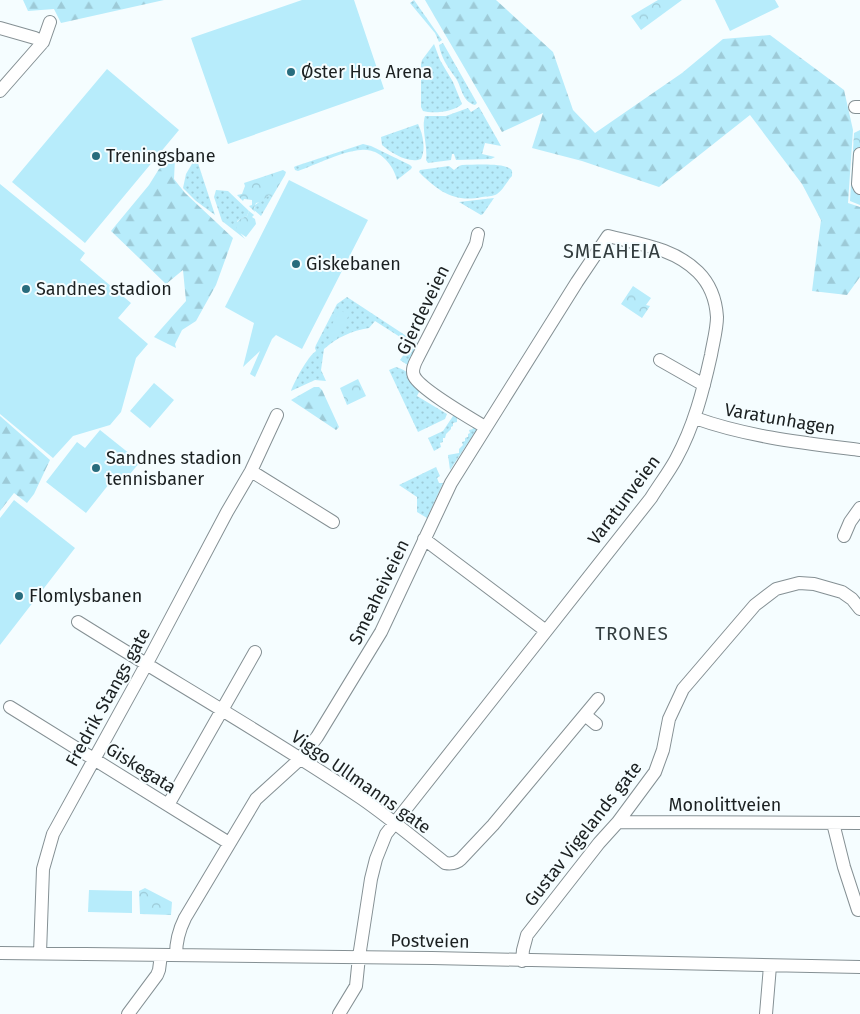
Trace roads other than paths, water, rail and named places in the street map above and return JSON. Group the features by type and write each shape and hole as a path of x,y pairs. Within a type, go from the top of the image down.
{"street":[{"path":"0,90 43,42 50,22"},
{"path":"0,28 43,42"},
{"path":"860,154 858,184 860,188"},
{"name":"Gjerdeveien","path":"478,234 476,244 418,357 413,371 414,376 422,386 485,427"},
{"name":"Smeaheiveien","path":"176,955 179,932 185,918 256,799 300,759 317,737 372,647 397,599 451,482 608,236"},
{"name":"Varatunveien","path":"339,1014 356,986 371,879 376,859 386,834 651,498 676,459 695,418 704,385 717,319 715,303 707,283 688,264 660,248 608,236"},
{"path":"660,360 704,385"},
{"name":"Fredrik Stangs gate","path":"40,953 43,869 53,834 251,471 277,415"},
{"name":"Varatunhagen","path":"695,418 730,430 763,437 860,450"},
{"path":"251,471 333,522"},
{"path":"844,536 850,522 860,508"},
{"path":"424,540 546,630"},
{"name":"Gustav Vigelands gate","path":"522,960 527,935 599,842 618,822 655,772 664,750 669,719 683,689 760,600 776,589 788,585 814,584 842,592 860,608"},
{"name":"Viggo Ullmanns gate","path":"78,622 300,759 395,823 445,863 451,864 458,862 492,825 598,699"},
{"path":"168,806 255,652"},
{"name":"Giskegata","path":"10,708 230,843"},
{"path":"585,715 596,724"},
{"name":"Monolittveien","path":"618,822 860,823"},
{"path":"833,823 844,867 858,910"},
{"name":"Postveien","path":"0,953 359,957 860,968"},
{"path":"128,1014 160,970 160,955"},
{"path":"766,1014 770,966"}],"place":[{"name":"Øster Hus Arena","path":"291,72"},
{"name":"Treningsbane","path":"96,156"},
{"name":"Giskebanen","path":"296,264"},
{"name":"Sandnes stadion","path":"26,289"},
{"name":"Sandnes stadion tennisbaner","path":"96,468"},
{"name":"Flomlysbanen","path":"19,596"}],"district":[{"name":"SMEAHEIA","path":"612,251"},
{"name":"TRONES","path":"632,633"}]}
